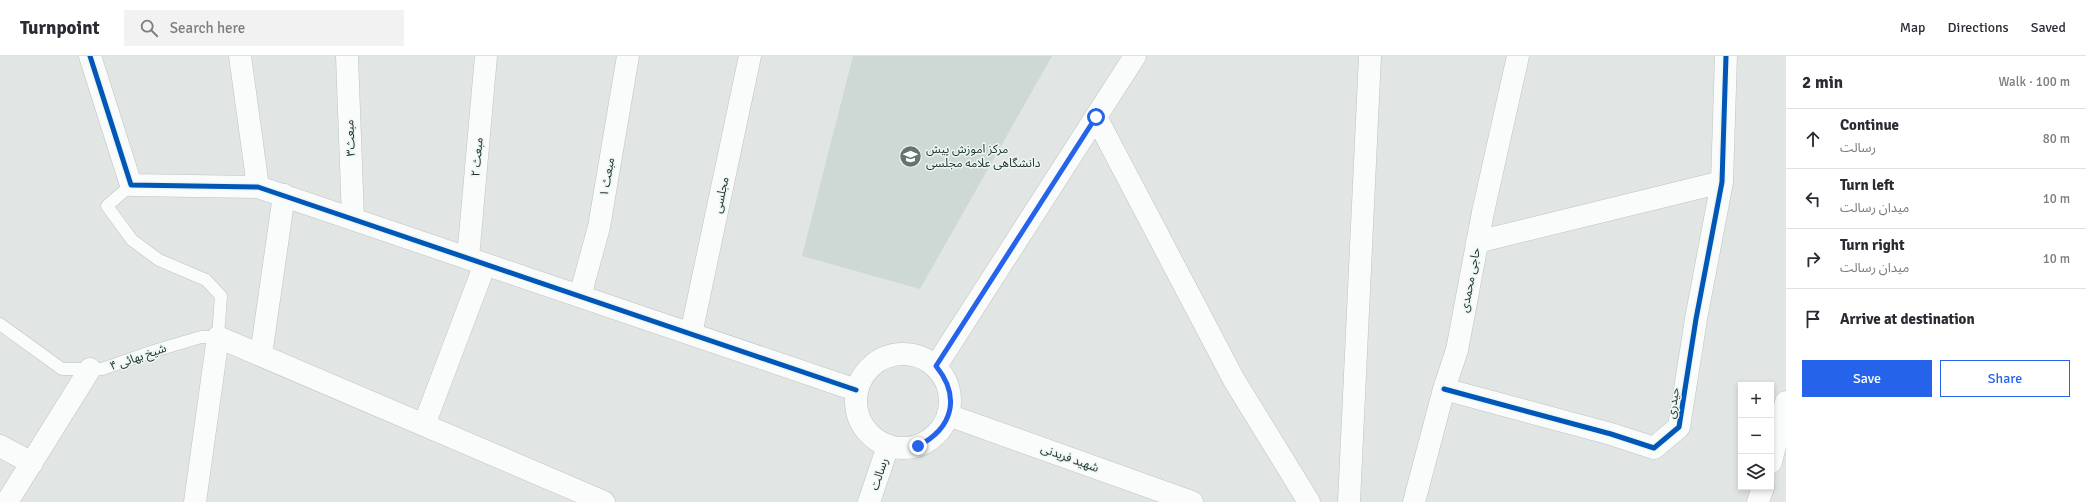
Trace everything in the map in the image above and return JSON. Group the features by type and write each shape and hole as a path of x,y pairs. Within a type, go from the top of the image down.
{"street":[{"path":"90,56 131,185 258,187 856,390"},
{"path":"240,56 258,187"},
{"name":"مبعث۳","path":"347,56 353,219"},
{"name":"مبعث ۲","path":"424,425 477,261 486,56"},
{"name":"مبعث ۱","path":"580,296 599,227 628,56"},
{"name":"مجلسی","path":"691,334 750,56"},
{"path":"936,366 1135,56"},
{"path":"1349,502 1370,56"},
{"name":"حاجی محمدی","path":"1414,502 1444,389 1457,350 1477,242 1518,56"},
{"path":"1477,242 1722,182 1726,56"},
{"path":"1096,117 1234,380 1309,502"},
{"name":"حیدری","path":"1444,389 1611,434 1654,448 1679,427 1696,319 1722,182"},
{"path":"261,355 284,195"},
{"path":"195,502 218,337 604,502"},
{"path":"905,353 922,357 936,366 944,376 949,388 951,402 948,415 942,428 937,434 918,446 903,448 888,446 876,440 865,430 858,418 855,404 856,390 863,375 874,362 889,355 905,353"},
{"path":"7,502 90,369"},
{"path":"1773,454 1786,402"},
{"name":"شهید فریدنی","path":"948,415 1192,502"},
{"path":"0,446 32,463"},
{"name":"رسالت","path":"869,502 888,446"},
{"path":"1758,502 1762,490"}],"lane":[{"path":"131,185 107,206 132,240 159,260 206,280 221,296 218,337"},
{"name":"شیخ بهائی ۴","path":"0,324 62,369 102,370 154,351 201,337 218,337"}],"shaded area":[{"name":"مرکز اموزش پیش دانشگاهی علامه مجلسی","path":"853,56 1052,56 920,289 802,256"}],"cycle path":[{"path":"90,56 131,185 258,187 856,390"},
{"path":"1444,389 1611,434 1654,448 1679,427 1696,319 1722,182 1726,56"}],"place":[{"name":"مرکز اموزش پیش دانشگاهی علامه مجلسی","path":"911,156"}],"route":[{"path":"918,446 931,439 942,428 948,415 951,402 949,388 944,376 936,366 1096,117"}]}
